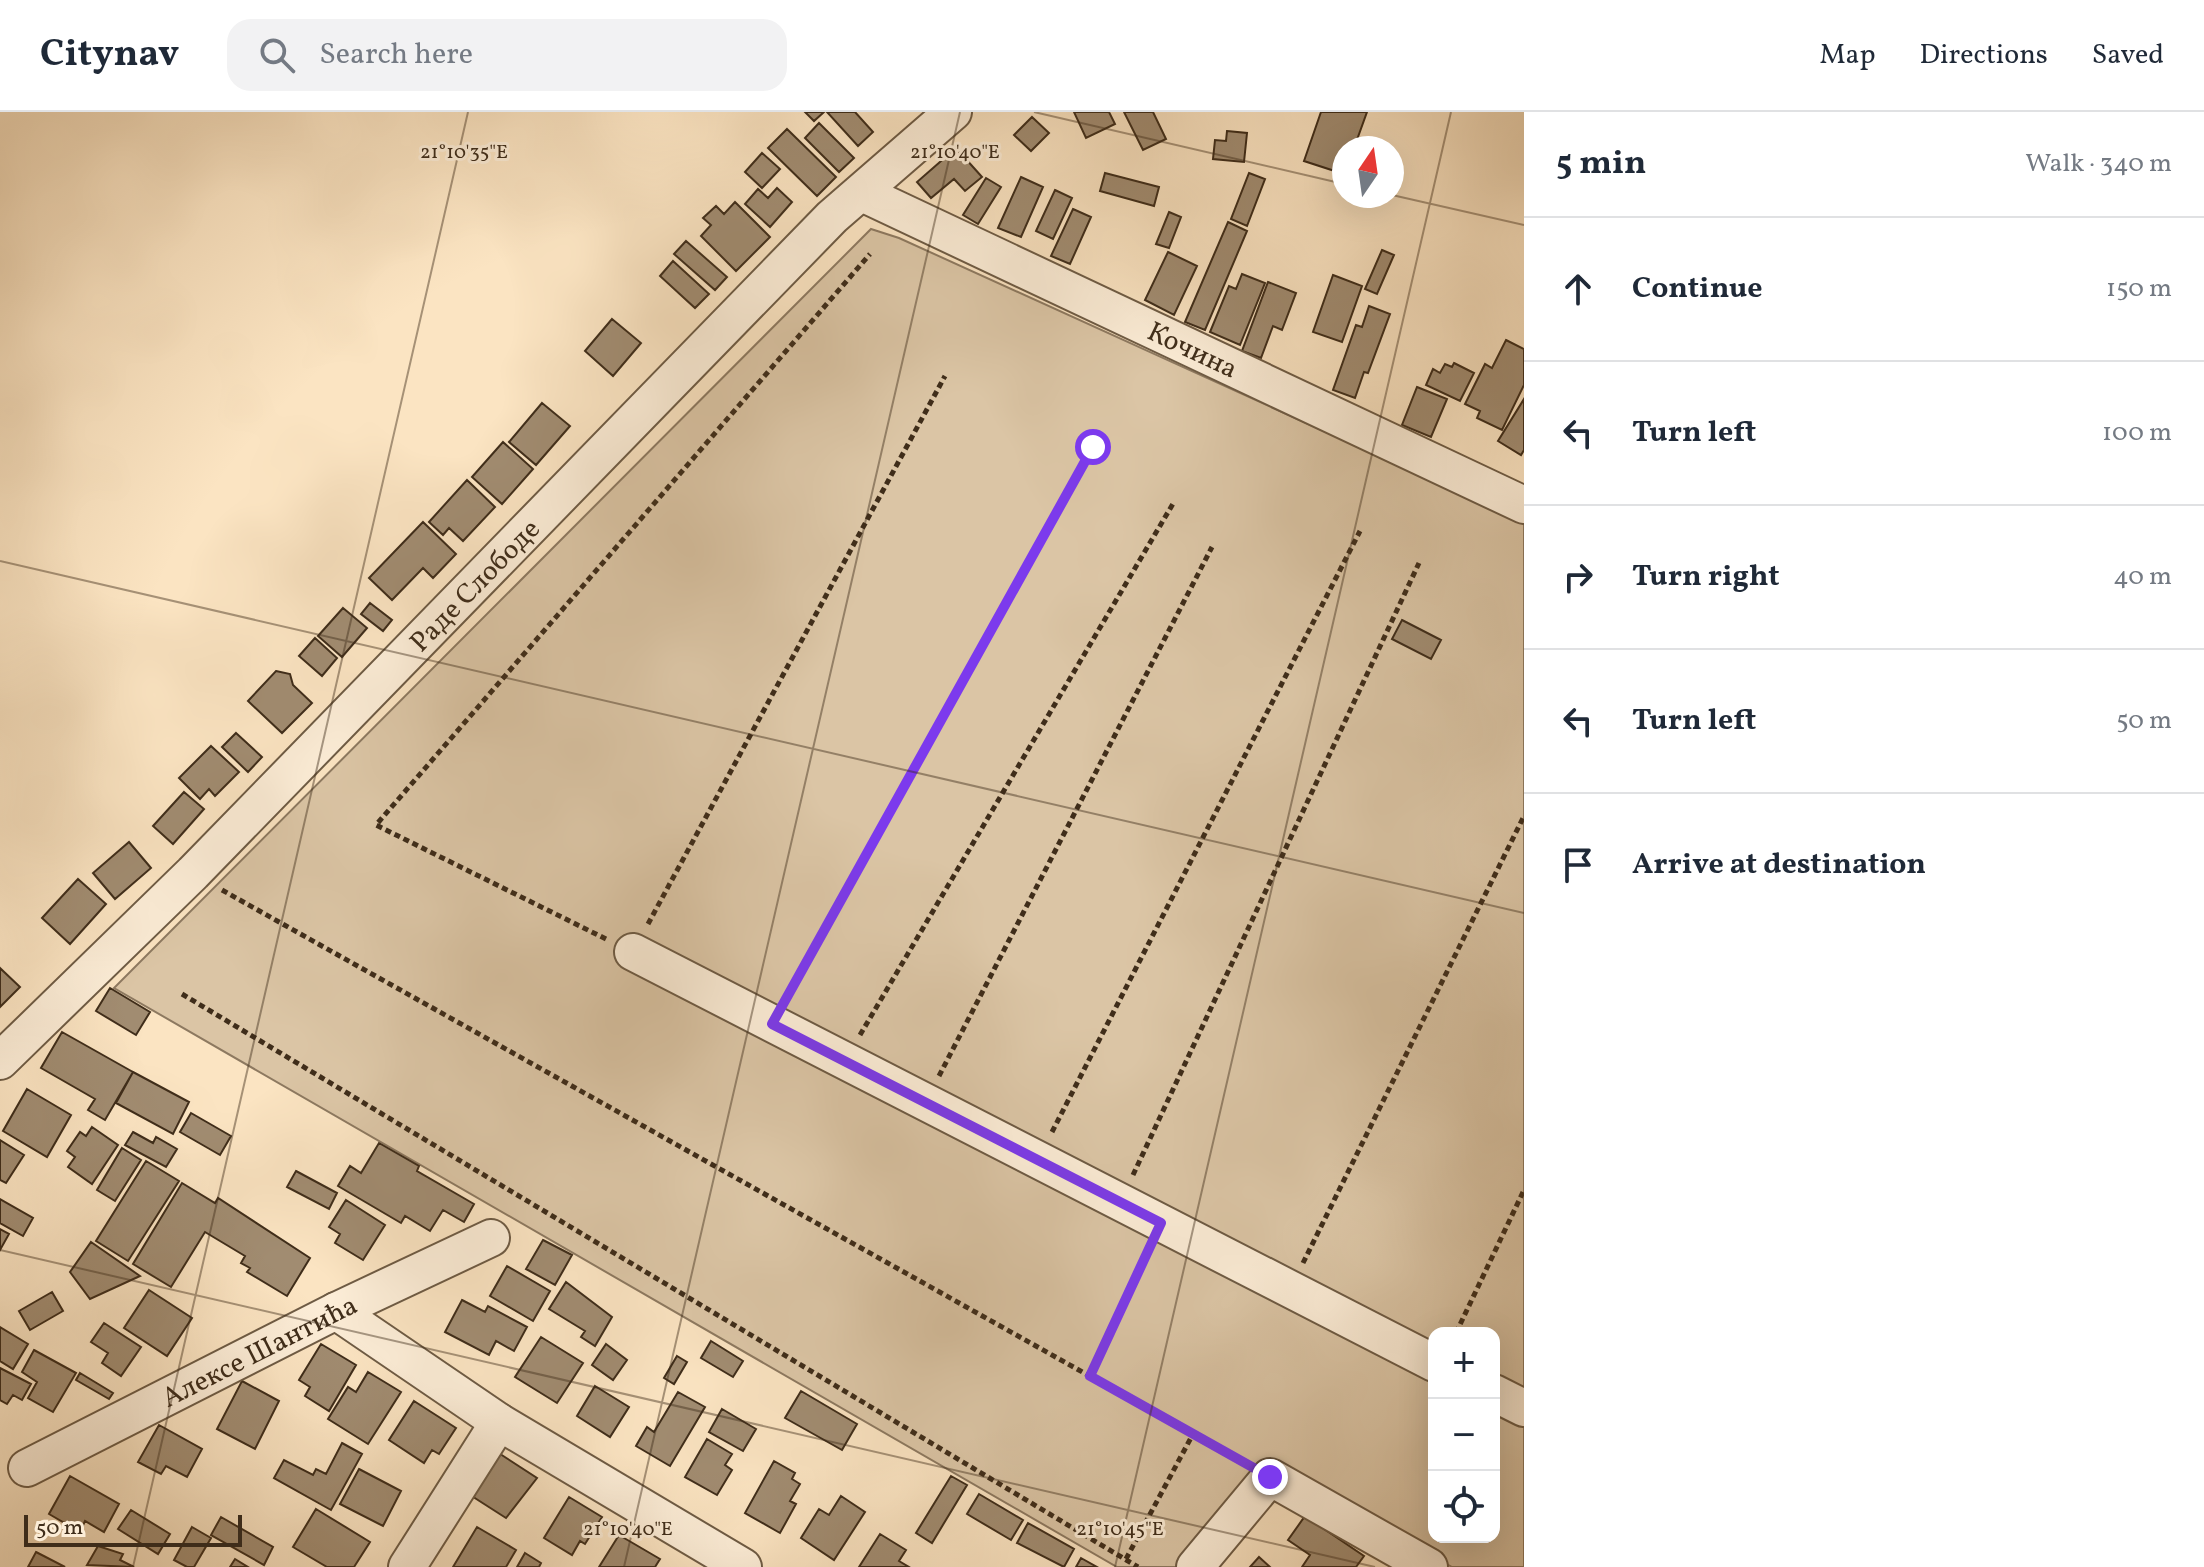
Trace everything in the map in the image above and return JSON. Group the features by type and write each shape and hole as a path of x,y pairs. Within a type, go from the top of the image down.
{"street":[{"name":"Раде Слободе","path":"0,1061 193,873 832,217 953,112"},
{"name":"Кочина","path":"862,193 1524,505"},
{"path":"633,952 1428,1360"},
{"name":"Алексе Шантића","path":"27,1468 336,1311 491,1238"},
{"path":"336,1311 499,1422 743,1567"},
{"path":"1500,1396 1524,1408"},
{"path":"407,1567 499,1422"},
{"path":"1195,1567 1270,1477 1429,1567"}],"path":[{"path":"870,254 376,825 633,952 945,376"},
{"path":"772,1024 1093,447"},
{"path":"845,1061 1174,502"},
{"path":"1037,1160 1360,531"},
{"path":"926,1102 1212,547"},
{"path":"1120,1202 1419,563"},
{"path":"1290,1290 1524,816"},
{"path":"193,873 1270,1477"},
{"path":"182,994 1138,1567"},
{"path":"1459,1327 1524,1190"},
{"path":"1090,1376 1161,1223"},
{"path":"1126,1559 1193,1434"}],"shaded area":[{"path":"871,229 899,238 1524,522 1524,1567 1452,1567 1262,1460 1180,1567 1117,1567 114,988"}],"building":[{"path":"805,112 824,112 814,121"},
{"path":"827,112 855,112 873,132 858,146"},
{"path":"1074,112 1109,112 1115,124 1086,138"},
{"path":"1124,112 1153,112 1166,139 1143,150"},
{"path":"1321,112 1367,112 1358,136 1332,136 1332,170 1304,161"},
{"path":"1032,117 1049,133 1031,151 1014,135"},
{"path":"819,123 854,158 839,172 805,138"},
{"path":"787,129 836,177 817,196 768,148"},
{"path":"1227,131 1247,133 1244,162 1213,159 1215,140 1226,141"},
{"path":"956,148 982,177 965,191 954,179 931,198 917,182"},
{"path":"762,153 780,169 762,188 745,172"},
{"path":"1105,173 1159,187 1154,206 1100,191"},
{"path":"1249,173 1265,179 1247,226 1231,219"},
{"path":"1021,177 1043,187 1021,237 998,228"},
{"path":"986,178 1001,187 978,224 963,215"},
{"path":"777,188 792,202 770,227 745,204 758,189 768,198"},
{"path":"1055,190 1072,198 1053,239 1036,231"},
{"path":"735,202 770,237 736,271 701,236 711,225 703,218 716,206 724,214"},
{"path":"1073,209 1091,217 1070,264 1051,256"},
{"path":"1169,212 1181,217 1169,248 1156,244"},
{"path":"1228,222 1247,231 1205,330 1185,322"},
{"path":"686,241 727,277 715,290 674,254"},
{"path":"1382,250 1394,255 1377,294 1365,289"},
{"path":"1168,252 1197,266 1174,315 1145,300"},
{"path":"673,261 709,294 695,308 660,276"},
{"path":"1242,274 1265,283 1240,345 1210,332 1229,286 1236,289"},
{"path":"1333,275 1362,286 1342,342 1313,332"},
{"path":"1268,282 1296,293 1282,330 1273,326 1261,358 1242,351"},
{"path":"1369,306 1390,314 1355,398 1333,390 1356,325 1362,327"},
{"path":"612,319 641,343 613,376 585,351"},
{"path":"1506,340 1524,349 1524,385 1502,430 1477,418 1480,411 1465,404 1485,364 1492,368"},
{"path":"1454,363 1474,373 1460,401 1426,385 1433,369 1440,373 1445,364 1452,367"},
{"path":"1417,387 1447,399 1431,437 1402,425"},
{"path":"1524,399 1524,450 1521,455 1498,441"},
{"path":"542,403 570,426 536,465 509,442"},
{"path":"503,442 533,469 502,504 472,477"},
{"path":"467,480 495,507 463,541 449,528 443,535 429,522"},
{"path":"423,522 456,554 433,578 423,568 392,600 369,578"},
{"path":"370,603 392,620 383,631 361,614"},
{"path":"343,608 367,628 342,657 318,636"},
{"path":"1402,620 1441,640 1431,659 1392,639"},
{"path":"315,638 337,658 322,676 299,656"},
{"path":"276,671 290,674 293,685 312,703 282,733 248,701"},
{"path":"236,733 262,757 248,772 222,747"},
{"path":"211,746 239,772 215,796 209,789 200,799 179,778"},
{"path":"184,792 204,809 173,844 153,826"},
{"path":"129,842 151,868 115,899 93,873"},
{"path":"78,879 106,904 70,944 42,918"},
{"path":"0,968 20,987 0,1007"},
{"path":"110,988 150,1012 136,1035 96,1011"},
{"path":"62,1032 133,1072 105,1120 88,1110 95,1099 41,1068"},
{"path":"133,1072 189,1102 173,1134 116,1103"},
{"path":"27,1089 71,1115 47,1157 3,1131"},
{"path":"191,1113 231,1136 220,1155 180,1132"},
{"path":"92,1127 118,1145 92,1184 68,1167 75,1157 67,1151 80,1132 86,1136"},
{"path":"133,1132 153,1143 156,1137 177,1149 166,1167 125,1145"},
{"path":"0,1140 24,1155 6,1183 0,1180"},
{"path":"379,1143 419,1166 417,1171 474,1204 464,1222 443,1210 430,1231 405,1216 401,1223 338,1186 350,1166 361,1173"},
{"path":"122,1148 141,1160 115,1201 97,1190"},
{"path":"146,1161 179,1181 128,1261 96,1241"},
{"path":"296,1171 337,1193 329,1209 287,1187"},
{"path":"182,1183 215,1203 218,1198 310,1258 287,1296 247,1272 250,1268 241,1263 245,1256 205,1232 171,1287 133,1264"},
{"path":"0,1199 33,1218 23,1236 0,1223"},
{"path":"346,1200 385,1225 363,1260 335,1243 340,1234 329,1227"},
{"path":"0,1229 9,1234 0,1250"},
{"path":"543,1240 572,1255 555,1285 526,1269"},
{"path":"91,1242 140,1276 90,1299 70,1272"},
{"path":"507,1266 550,1291 533,1321 490,1296"},
{"path":"566,1282 612,1317 595,1346 581,1337 585,1331 549,1309"},
{"path":"149,1290 192,1318 167,1356 124,1328"},
{"path":"52,1292 63,1311 30,1330 19,1311"},
{"path":"462,1300 485,1312 488,1306 527,1327 514,1351 496,1341 489,1355 445,1332"},
{"path":"104,1323 141,1347 121,1376 102,1363 108,1353 91,1342"},
{"path":"0,1327 28,1344 13,1369 0,1361"},
{"path":"541,1337 583,1363 557,1403 515,1377"},
{"path":"711,1341 743,1361 733,1377 701,1358"},
{"path":"321,1344 356,1365 329,1411 305,1396 310,1387 299,1380"},
{"path":"606,1344 627,1360 613,1380 592,1365"},
{"path":"34,1350 76,1373 53,1412 28,1398 37,1382 22,1372"},
{"path":"677,1356 687,1362 674,1384 664,1378"},
{"path":"0,1368 31,1384 22,1400 13,1395 7,1404 0,1400"},
{"path":"368,1372 401,1392 368,1444 328,1419 348,1387 356,1392"},
{"path":"80,1373 113,1393 109,1399 76,1380"},
{"path":"242,1381 279,1401 255,1449 217,1429"},
{"path":"595,1386 629,1407 610,1437 577,1416"},
{"path":"801,1391 857,1424 842,1450 785,1418"},
{"path":"678,1392 705,1407 670,1466 636,1446 647,1427 654,1432"},
{"path":"414,1401 456,1428 439,1454 432,1450 424,1463 389,1440"},
{"path":"722,1409 756,1429 743,1451 709,1432"},
{"path":"159,1425 202,1449 187,1477 166,1466 161,1474 138,1462"},
{"path":"707,1439 732,1454 725,1465 732,1470 717,1495 685,1477"},
{"path":"342,1443 362,1454 331,1510 274,1478 284,1460 313,1475 316,1469 326,1474"},
{"path":"494,1450 537,1478 506,1518 467,1493"},
{"path":"774,1461 795,1473 792,1479 800,1484 790,1501 796,1504 780,1533 745,1513"},
{"path":"359,1469 401,1491 383,1526 340,1504"},
{"path":"70,1476 119,1504 104,1532 85,1521 80,1532 49,1514"},
{"path":"951,1476 967,1485 932,1543 916,1533"},
{"path":"979,1494 1023,1520 1011,1540 967,1514"},
{"path":"841,1496 865,1512 834,1560 801,1538 819,1509 829,1515"},
{"path":"569,1497 602,1517 585,1544 580,1541 572,1555 544,1538"},
{"path":"316,1509 370,1542 354,1567 327,1567 293,1547"},
{"path":"131,1510 170,1534 158,1554 118,1529"},
{"path":"1305,1516 1364,1556 1356,1567 1302,1567 1310,1555 1288,1540"},
{"path":"221,1517 273,1547 264,1565 211,1535"},
{"path":"1028,1523 1074,1549 1064,1567 1017,1543"},
{"path":"192,1527 211,1538 194,1567 187,1567 174,1560"},
{"path":"477,1527 516,1550 506,1567 453,1567"},
{"path":"880,1534 906,1550 899,1561 909,1567 859,1567"},
{"path":"619,1535 660,1559 655,1567 599,1567"},
{"path":"98,1546 123,1554 120,1560 134,1567 87,1565"},
{"path":"36,1552 65,1567 28,1567"},
{"path":"525,1553 541,1563 539,1567 517,1567"},
{"path":"1259,1557 1270,1567 1250,1567"},
{"path":"1081,1558 1097,1567 1076,1567"},
{"path":"235,1559 248,1567 230,1567"}],"route":[{"path":"1093,447 772,1024 1161,1223 1090,1376 1270,1477"}]}
